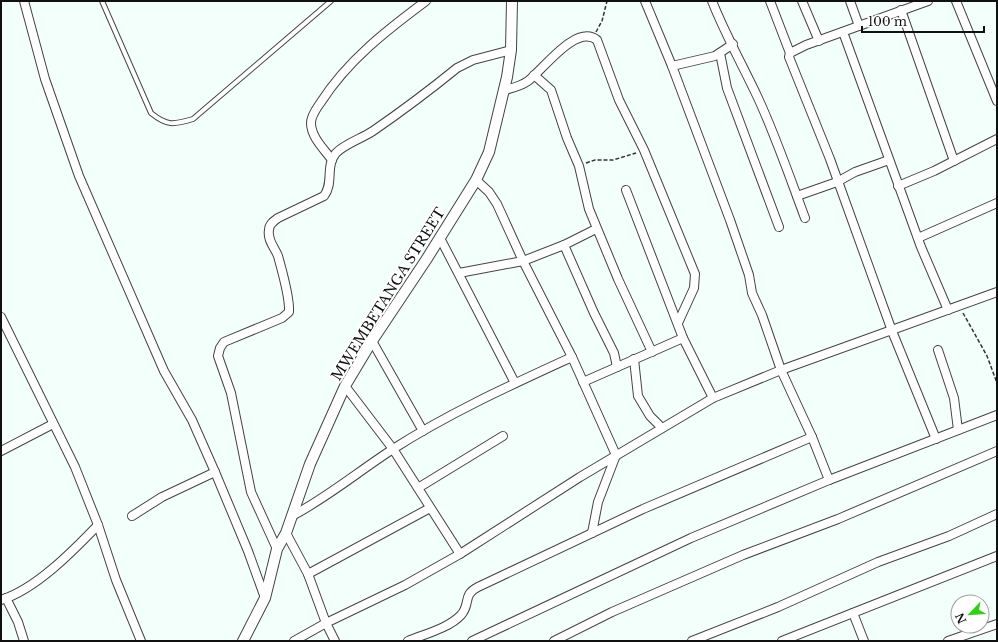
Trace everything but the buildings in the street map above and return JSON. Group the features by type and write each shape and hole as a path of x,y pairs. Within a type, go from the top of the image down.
{"street":[{"path":"24,1 45,79 79,176 164,371 192,420 215,472 248,551 265,598"},
{"path":"332,160 312,129 311,121 313,114 327,92 352,63 382,34 426,1"},
{"name":"MWEMBETANGA STREET","path":"243,641 265,598 277,549 286,532 310,464 345,386 372,341 440,238 476,180 489,152 505,90 511,50 512,1"},
{"path":"644,1 672,66 730,220 749,275 752,293 762,315 780,370 812,437 829,480"},
{"path":"712,1 720,21 733,44 759,100 805,218"},
{"path":"770,1 790,53 790,61 837,182 892,331 936,439"},
{"path":"802,1 819,41"},
{"path":"850,1 859,26"},
{"path":"790,53 928,1"},
{"path":"956,1 997,101"},
{"path":"901,10 954,161"},
{"path":"843,32 898,186 948,310"},
{"path":"505,90 519,86 534,75 566,45 586,36 593,37 596,40 619,100 644,150 695,274 694,288 678,323"},
{"path":"672,66 704,59 720,53 733,44"},
{"path":"277,549 250,492 231,393 218,356 220,348 224,342 282,318 289,312 290,304 277,256 268,234 269,228 272,222 278,218 324,196 328,190 329,167 332,160 337,153 347,145 372,132 457,68 473,60 511,50"},
{"path":"720,53 727,88 779,227"},
{"path":"534,75 551,90 567,138 579,166 589,209 596,228 652,352"},
{"path":"898,186 934,172 997,140"},
{"path":"797,196 837,182 855,172 889,160"},
{"path":"476,180 489,192 497,204 523,261 572,357 616,455 598,502 592,533"},
{"path":"626,190 683,338 713,398"},
{"path":"918,238 997,202"},
{"path":"459,273 523,261 564,245 596,228"},
{"path":"440,238 514,383"},
{"path":"564,245 594,313 614,353 617,367"},
{"path":"294,641 326,622 405,584 460,554 616,455 713,398 780,370 997,292"},
{"path":"1,317 52,424 75,467 98,525 138,640"},
{"path":"583,382 683,338"},
{"path":"372,341 423,431"},
{"path":"938,350 954,398 958,430"},
{"path":"292,516 318,503 393,449 423,431 514,383 572,357"},
{"path":"634,359 638,396 650,416 662,428"},
{"path":"345,386 393,449 460,554"},
{"path":"472,641 680,543 829,480 997,415"},
{"path":"1,451 52,424"},
{"path":"418,488 503,436"},
{"path":"408,641 451,622 461,615 465,608 470,591 675,495 812,437"},
{"path":"554,641 612,612 743,555 838,519 997,451"},
{"path":"132,516 162,497 215,472"},
{"path":"308,574 430,508"},
{"path":"692,641 778,607 878,562 949,536 997,514"},
{"path":"24,641 18,622 3,599 29,585 68,557 98,525"},
{"path":"286,532 308,574 326,622 335,641"},
{"path":"782,641 997,556"},
{"path":"853,612 864,641"},
{"path":"948,641 997,624"}],"lane":[{"path":"102,1 151,113 162,122 175,124 193,118 331,1"}],"path":[{"path":"593,37 602,21 607,1"},
{"path":"579,166 595,160 613,160 644,150"},
{"path":"957,307 968,320 987,356 997,382"}]}
